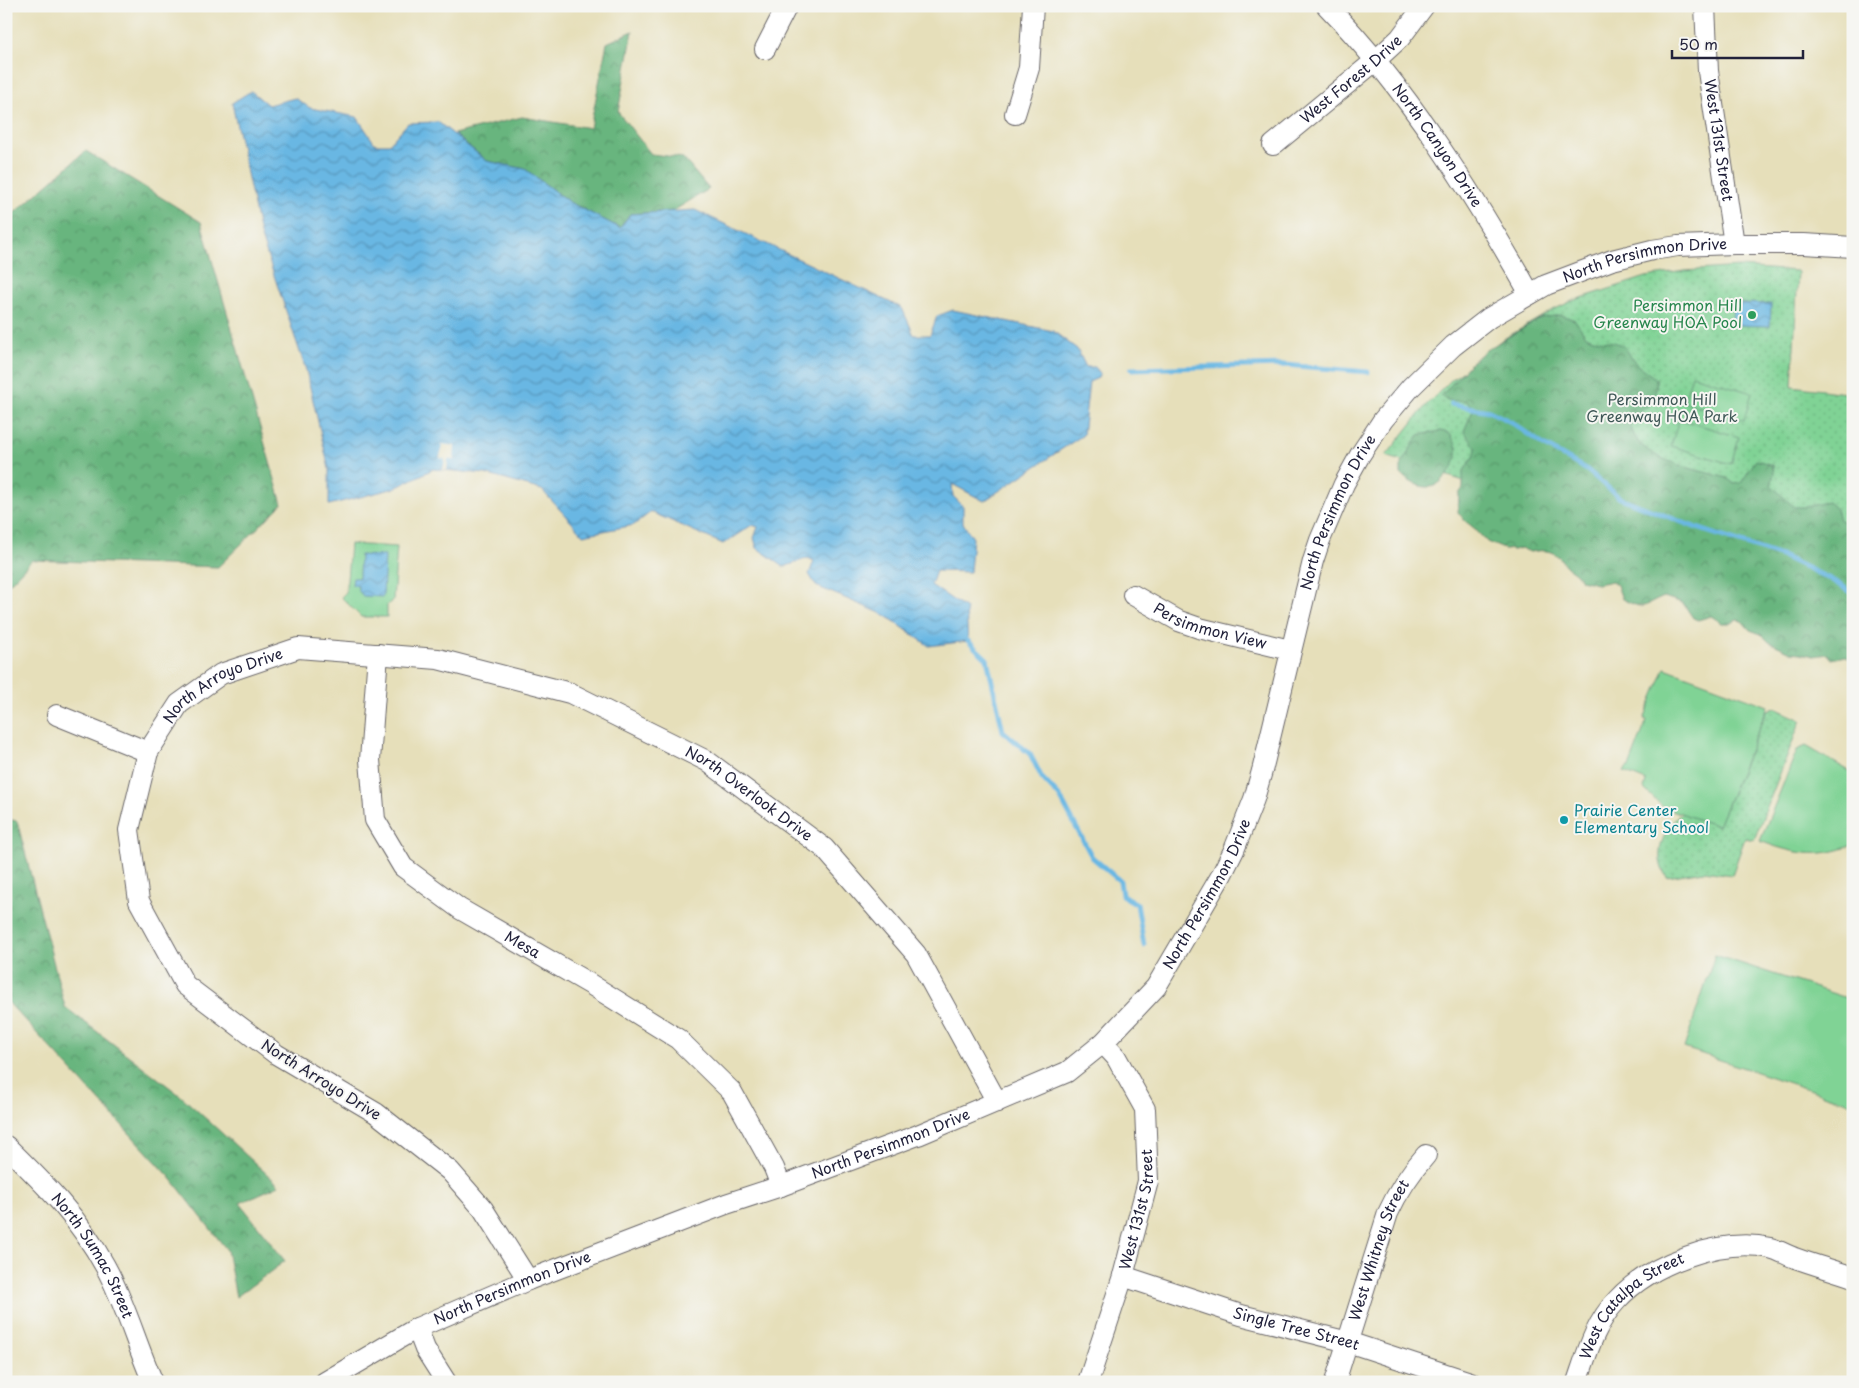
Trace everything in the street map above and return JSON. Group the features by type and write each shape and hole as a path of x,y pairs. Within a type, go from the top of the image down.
{"street":[{"path":"765,48 787,6"},
{"path":"1014,114 1029,68 1032,6"},
{"name":"North Canyon Drive","path":"1327,6 1399,91 1453,167 1496,235 1530,294"},
{"name":"West Forest Drive","path":"1273,145 1400,38 1424,6"},
{"name":"West 131st Street","path":"1705,6 1708,71 1734,244"},
{"name":"North Persimmon Drive","path":"325,1382 418,1328 528,1280 726,1204 781,1186 918,1135 1067,1072 1103,1043 1156,987 1225,867 1259,780 1303,596 1320,540 1344,484 1379,427 1411,387 1453,346 1489,318 1546,285 1612,260 1678,246 1804,244 1853,247"},
{"name":"Persimmon View","path":"1133,595 1186,623 1290,650"},
{"name":"North Arroyo Drive","path":"378,654 298,648 221,674 179,704 148,752 129,830 139,901 185,985 276,1054 376,1113 450,1172 483,1209 528,1280"},
{"name":"North Overlook Drive","path":"378,654 438,659 570,693 707,761 824,848 916,954 997,1102"},
{"name":"Mesa","path":"378,654 370,760 375,820 403,866 460,909 590,984 678,1039 732,1092 774,1168 781,1186"},
{"path":"57,715 148,752"},
{"name":"West 131st Street","path":"1088,1382 1122,1276 1148,1181 1145,1109 1116,1057 1103,1043"},
{"name":"North Sumac Street","path":"6,1146 49,1188 83,1228 114,1285 153,1382"},
{"name":"West Whitney Street","path":"1335,1382 1388,1213 1397,1194 1412,1171 1426,1155"},
{"name":"West Catalpa Street","path":"1578,1382 1590,1342 1600,1323 1617,1300 1643,1278 1674,1262 1706,1250 1739,1246 1770,1248 1853,1277"},
{"name":"Single Tree Street","path":"1122,1276 1241,1315 1348,1342 1470,1382"},
{"path":"418,1328 425,1349 446,1382"}],"green space":[{"path":"633,31 618,112 651,154 683,158 709,189 673,211 630,214 620,228 569,202 525,169 487,161 454,134 522,117 590,128 607,43"},
{"path":"86,151 201,222 282,504 218,567 32,560 6,587 6,220"},
{"name":"Persimmon Hill Greenway HOA Park","path":"1739,267 1798,271 1792,386 1853,394 1853,606 1386,456 1427,404 1451,380 1500,341 1553,310 1572,301 1646,277 1684,271"},
{"path":"1561,315 1575,320 1586,336 1624,346 1636,364 1656,379 1656,388 1652,400 1643,410 1632,417 1631,422 1633,433 1639,443 1649,451 1674,463 1727,478 1734,484 1741,483 1756,460 1773,465 1774,474 1771,485 1794,507 1828,502 1836,509 1839,520 1853,525 1853,661 1845,656 1832,659 1828,654 1814,656 1791,652 1769,642 1761,634 1750,630 1742,621 1722,623 1711,616 1698,620 1693,618 1683,603 1664,597 1644,606 1636,605 1622,599 1617,585 1612,581 1597,584 1581,580 1557,555 1549,552 1530,552 1521,548 1513,550 1504,549 1487,542 1465,521 1458,512 1459,494 1463,488 1463,472 1475,454 1476,448 1464,431 1473,410 1465,401 1447,400 1441,396 1472,362 1486,350 1541,318"},
{"path":"1692,375 1752,393 1744,420 1684,402"},
{"path":"1679,419 1739,437 1731,464 1671,446"},
{"path":"1440,431 1449,433 1456,446 1457,455 1451,470 1439,483 1430,487 1418,485 1404,477 1401,474 1401,464 1419,435"},
{"path":"350,544 397,547 393,600 387,605 387,617 361,617 341,597 346,592"},
{"path":"1665,668 1768,706 1718,826 1663,807 1644,789 1646,781 1624,772 1629,767 1647,720 1644,719"},
{"path":"1775,708 1801,720 1754,840 1745,838 1732,875 1704,871 1667,877 1662,869 1660,852 1665,834 1670,826 1682,813 1718,826 1767,710"},
{"path":"1806,746 1853,773 1853,845 1828,852 1806,853 1795,852 1760,841 1797,750"},
{"path":"6,819 17,821 65,1007 181,1096 279,1185 240,1203 285,1261 236,1297 227,1250 170,1177 6,1000"},
{"path":"1715,955 1853,1000 1853,1104 1684,1048"}],"water":[{"path":"251,91 268,105 295,98 310,108 357,117 375,144 389,144 408,123 438,122 487,161 525,169 569,202 620,228 630,214 695,210 902,308 914,335 930,335 937,316 953,310 1053,331 1077,349 1086,367 1095,367 1100,373 1098,378 1089,382 1083,435 984,501 952,484 953,496 963,506 963,523 973,538 970,572 936,571 931,585 966,609 968,641 929,646 885,615 816,586 809,574 814,561 808,558 784,567 757,548 754,538 758,527 752,525 723,544 651,512 634,525 583,535 542,490 485,474 433,469 395,488 329,505 329,469 306,370 260,234 232,103"},
{"name":"Persimmon Hill Greenway HOA Pool","path":"1733,303 1771,304 1770,326 1732,325"},
{"path":"360,555 385,556 383,597 363,596 358,590 358,586 352,585 353,578 359,578"}],"pier":[{"path":"442,444 455,446 454,460 448,459 447,470 443,470 445,459 440,458"}],"waterway":[{"path":"1131,369 1285,365 1368,372"},
{"path":"1451,404 1489,411 1511,422 1542,444 1587,470 1620,498 1697,528 1784,557 1830,579 1853,593"},
{"path":"968,641 987,659 1003,731 1030,754 1042,778 1060,797 1092,857 1120,881 1122,895 1137,904 1144,945"}],"place":[{"name":"Persimmon Hill Greenway HOA Pool","path":"1752,315"},
{"name":"Prairie Center Elementary School","path":"1564,820"}]}
